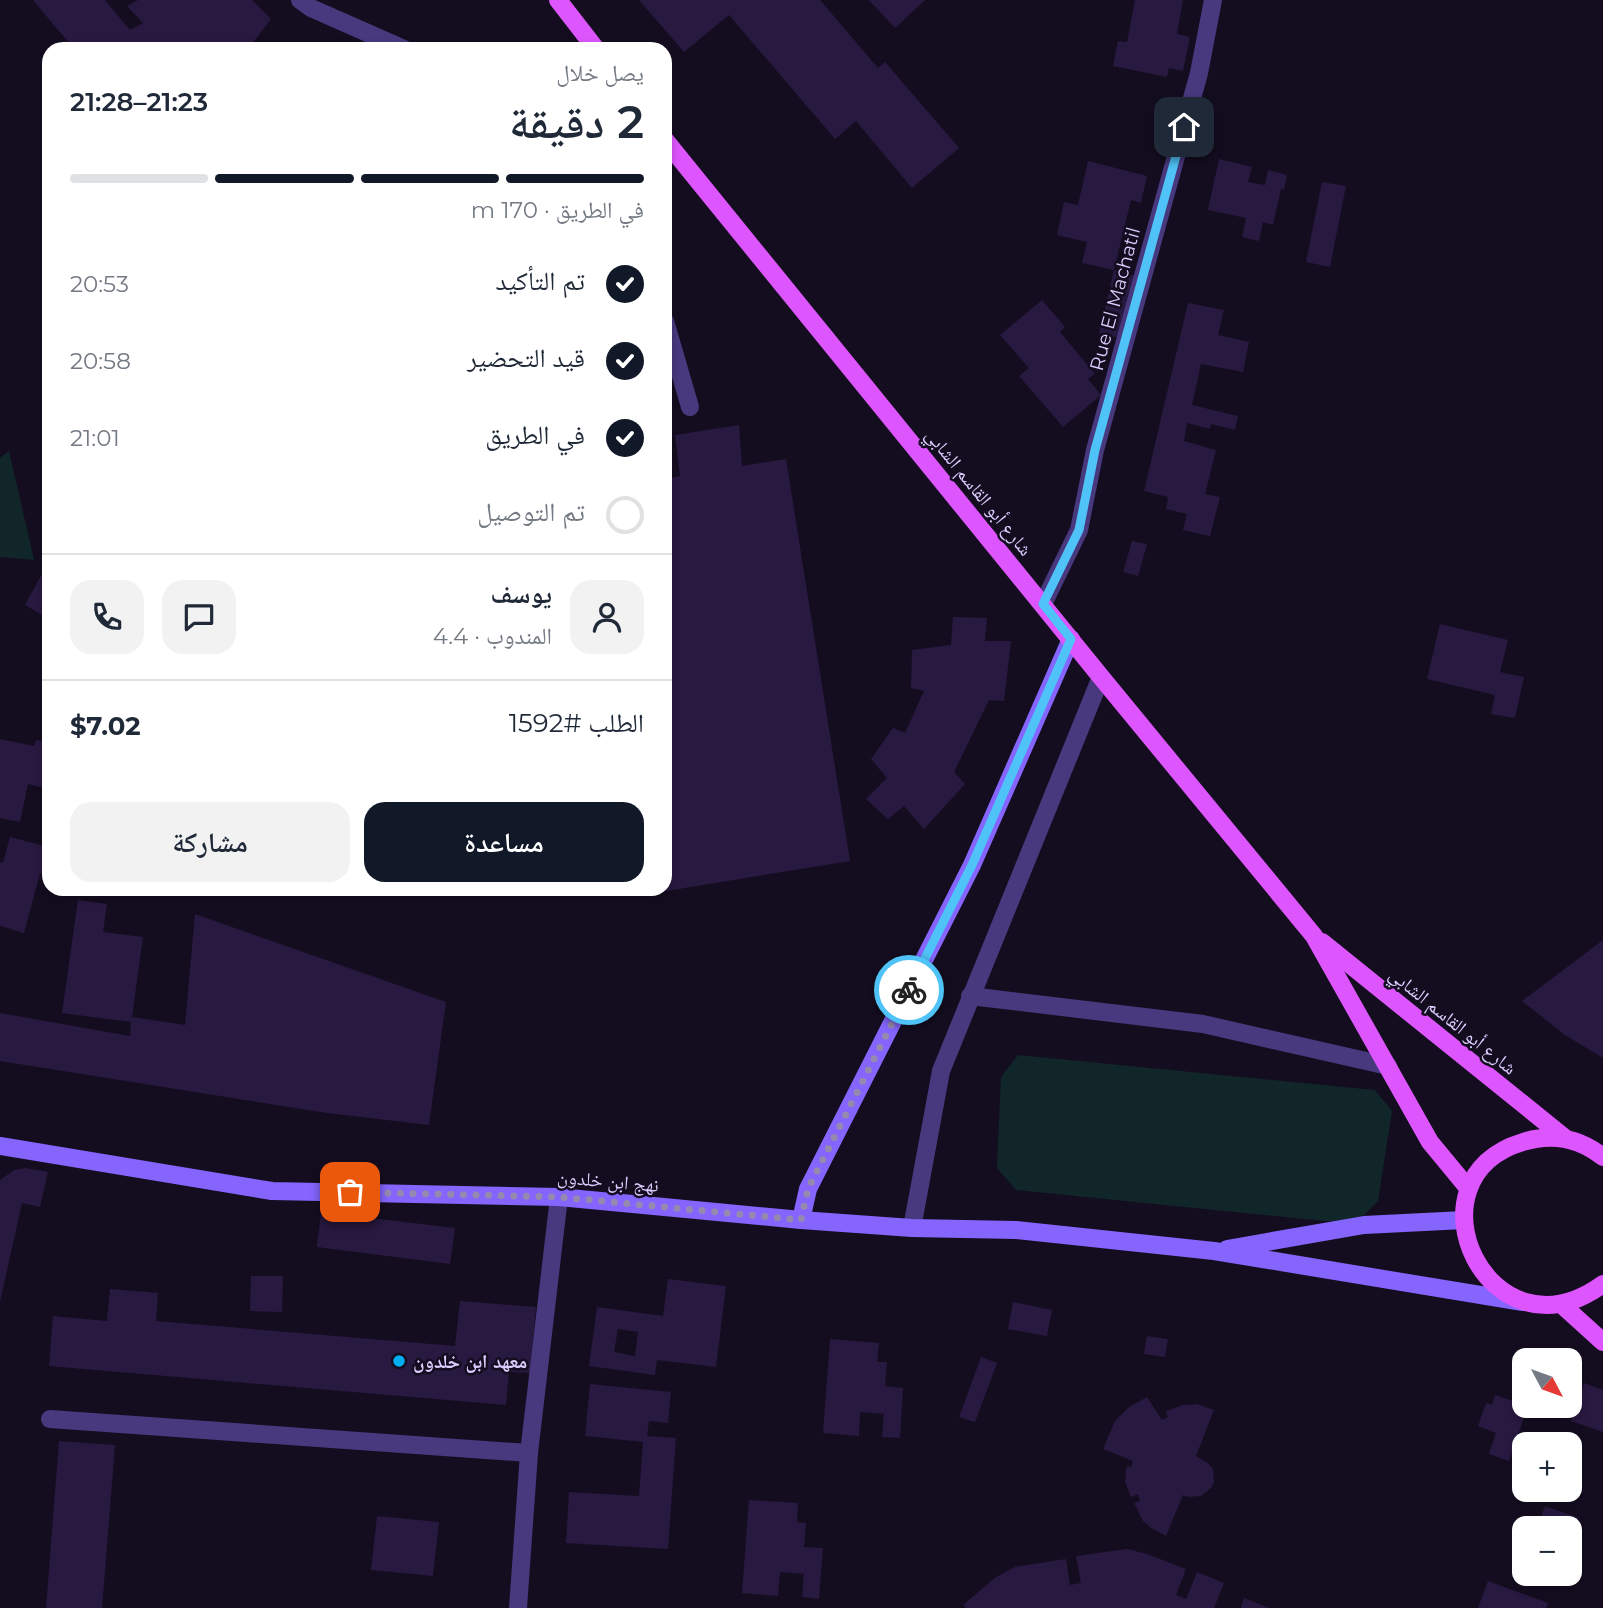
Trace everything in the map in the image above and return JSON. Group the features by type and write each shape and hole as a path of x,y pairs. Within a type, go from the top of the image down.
{"main road":[{"path":"558,0 591,42"},
{"name":"شارع أبو القاسم الشابي","path":"672,148 1314,936 1430,1142 1468,1188"},
{"name":"شارع أبو القاسم الشابي","path":"1314,936 1565,1138"},
{"path":"1603,1157 1591,1148 1565,1138 1538,1137 1512,1145 1492,1157 1478,1170 1468,1188 1464,1220 1471,1253 1485,1276 1504,1293 1529,1303 1560,1304 1586,1296 1603,1284"},
{"path":"1560,1304 1603,1342"}],"street":[{"path":"300,0 311,8 388,42"},
{"name":"Rue El Machatil","path":"1043,604 1079,530 1095,450 1199,74 1213,0"},
{"path":"672,345 690,407"},
{"path":"801,1220 808,1189 972,865 1071,639"},
{"path":"912,1228 941,1071 1101,677"},
{"path":"970,996 1203,1024 1388,1066"},
{"name":"نهج ابن خلدون","path":"0,1146 272,1191 559,1197 801,1220 912,1228 1016,1230 1214,1251"},
{"path":"517,1608 529,1453 559,1197"},
{"path":"1214,1251 1364,1225 1464,1220"},
{"path":"1214,1251 1529,1303"},
{"path":"50,1419 529,1453"}],"green space":[{"path":"9,451 34,560 0,557 0,458"},
{"path":"1018,1055 1375,1090 1392,1111 1378,1201 1355,1224 1016,1190 997,1168 1001,1077"}],"building":[{"path":"33,0 105,0 130,30 143,23 127,6 138,0 252,0 271,19 253,42 68,42"},
{"path":"639,0 820,0 878,68 885,62 959,148 912,188 856,121 835,139 729,15 684,52"},
{"path":"869,0 925,0 895,28"},
{"path":"1135,0 1183,0 1177,34 1190,37 1183,71 1169,68 1167,77 1113,66 1118,41 1127,42"},
{"path":"1219,159 1252,167 1248,182 1265,185 1268,170 1287,175 1273,225 1263,222 1259,241 1242,237 1246,218 1208,210"},
{"path":"1088,161 1147,176 1141,203 1131,200 1114,270 1082,263 1087,242 1057,235 1064,202 1078,205"},
{"path":"1322,182 1346,186 1330,267 1306,262"},
{"path":"1114,270 1146,278 1131,341 1099,333"},
{"path":"1042,300 1065,327 1060,332 1095,374 1088,379 1101,395 1063,427 1019,376 1029,368 1000,335"},
{"path":"1188,303 1224,310 1218,335 1249,342 1243,372 1201,364 1192,405 1238,416 1235,430 1211,424 1210,429 1187,423 1184,441 1216,450 1205,494 1220,497 1210,536 1183,530 1187,514 1166,509 1168,497 1144,491"},
{"path":"739,425 742,466 786,459 850,861 672,890 672,478 680,476 675,435"},
{"path":"1132,541 1147,544 1138,576 1123,572"},
{"path":"42,574 42,615 25,605"},
{"path":"953,617 987,618 985,641 1011,641 1004,701 989,700 954,772 965,784 924,829 904,806 888,819 866,799 887,778 871,759 893,728 905,733 924,691 911,688 912,650 951,645"},
{"path":"1440,624 1508,640 1500,672 1524,677 1515,718 1491,714 1495,695 1427,679"},
{"path":"0,739 34,746 36,740 42,741 42,787 28,784 20,822 0,818"},
{"path":"10,837 42,845 42,874 40,873 24,933 0,926 0,862 3,863"},
{"path":"78,900 107,904 103,932 143,937 132,1017 185,1025 195,914 446,1002 429,1125 327,1113 0,1061 0,1013 130,1036 131,1022 62,1013"},
{"path":"1603,940 1603,1058 1565,1035 1522,1001"},
{"path":"25,1168 48,1172 40,1207 22,1203 0,1302 0,1180 14,1170"},
{"path":"321,1212 455,1228 450,1264 317,1247"},
{"path":"251,1276 283,1276 282,1312 250,1311"},
{"path":"668,1279 726,1286 716,1367 657,1360 655,1375 589,1366 597,1307 663,1316","holes":["618,1329 638,1332 635,1356 614,1352"]},
{"path":"110,1289 158,1293 156,1321 455,1346 460,1301 536,1307 530,1373 509,1372 506,1405 49,1366 53,1316 107,1321"},
{"path":"1013,1302 1052,1310 1047,1336 1008,1329"},
{"path":"1147,1336 1168,1339 1165,1357 1144,1354"},
{"path":"830,1339 879,1343 877,1362 887,1362 885,1386 903,1388 900,1438 882,1437 884,1414 860,1412 859,1436 823,1433"},
{"path":"981,1357 997,1363 975,1422 959,1417"},
{"path":"1584,1383 1603,1390 1603,1432 1571,1421 1572,1418 1582,1418"},
{"path":"590,1384 671,1392 668,1423 649,1421 647,1436 676,1438 668,1549 566,1543 569,1492 639,1496 643,1442 585,1436"},
{"path":"1495,1395 1512,1401 1512,1418 1524,1418 1519,1432 1512,1432 1509,1461 1489,1454 1496,1433 1478,1426 1486,1403 1492,1405"},
{"path":"1147,1397 1162,1420 1168,1417 1166,1411 1183,1405 1197,1404 1214,1410 1196,1456 1213,1469 1214,1482 1201,1496 1183,1495 1166,1536 1143,1521 1134,1503 1140,1501 1138,1494 1131,1497 1125,1482 1127,1466 1131,1467 1133,1461 1103,1449 1115,1421 1129,1407"},
{"path":"59,1441 115,1445 102,1608 46,1608"},
{"path":"749,1500 798,1503 797,1522 806,1523 804,1547 823,1548 819,1599 802,1597 804,1574 780,1572 778,1596 742,1593"},
{"path":"1545,1506 1573,1516 1541,1516"},
{"path":"377,1516 439,1522 433,1576 371,1570"},
{"path":"1127,1549 1186,1569 1176,1595 1186,1599 1197,1572 1224,1583 1214,1608 966,1608 963,1605 996,1577 1015,1567 1066,1559 1070,1585 1081,1583 1076,1556"},
{"path":"1488,1581 1548,1603 1546,1608 1478,1608"},
{"path":"1244,1598 1269,1608 1241,1608"}],"way so far":[{"path":"350,1192 559,1197 801,1220 808,1189 909,990"}],"place":[{"name":"معهد ابن خلدون","path":"399,1361"}],"route":[{"path":"909,990 972,865 1071,639 1043,604 1079,530 1095,450 1184,127"}]}
